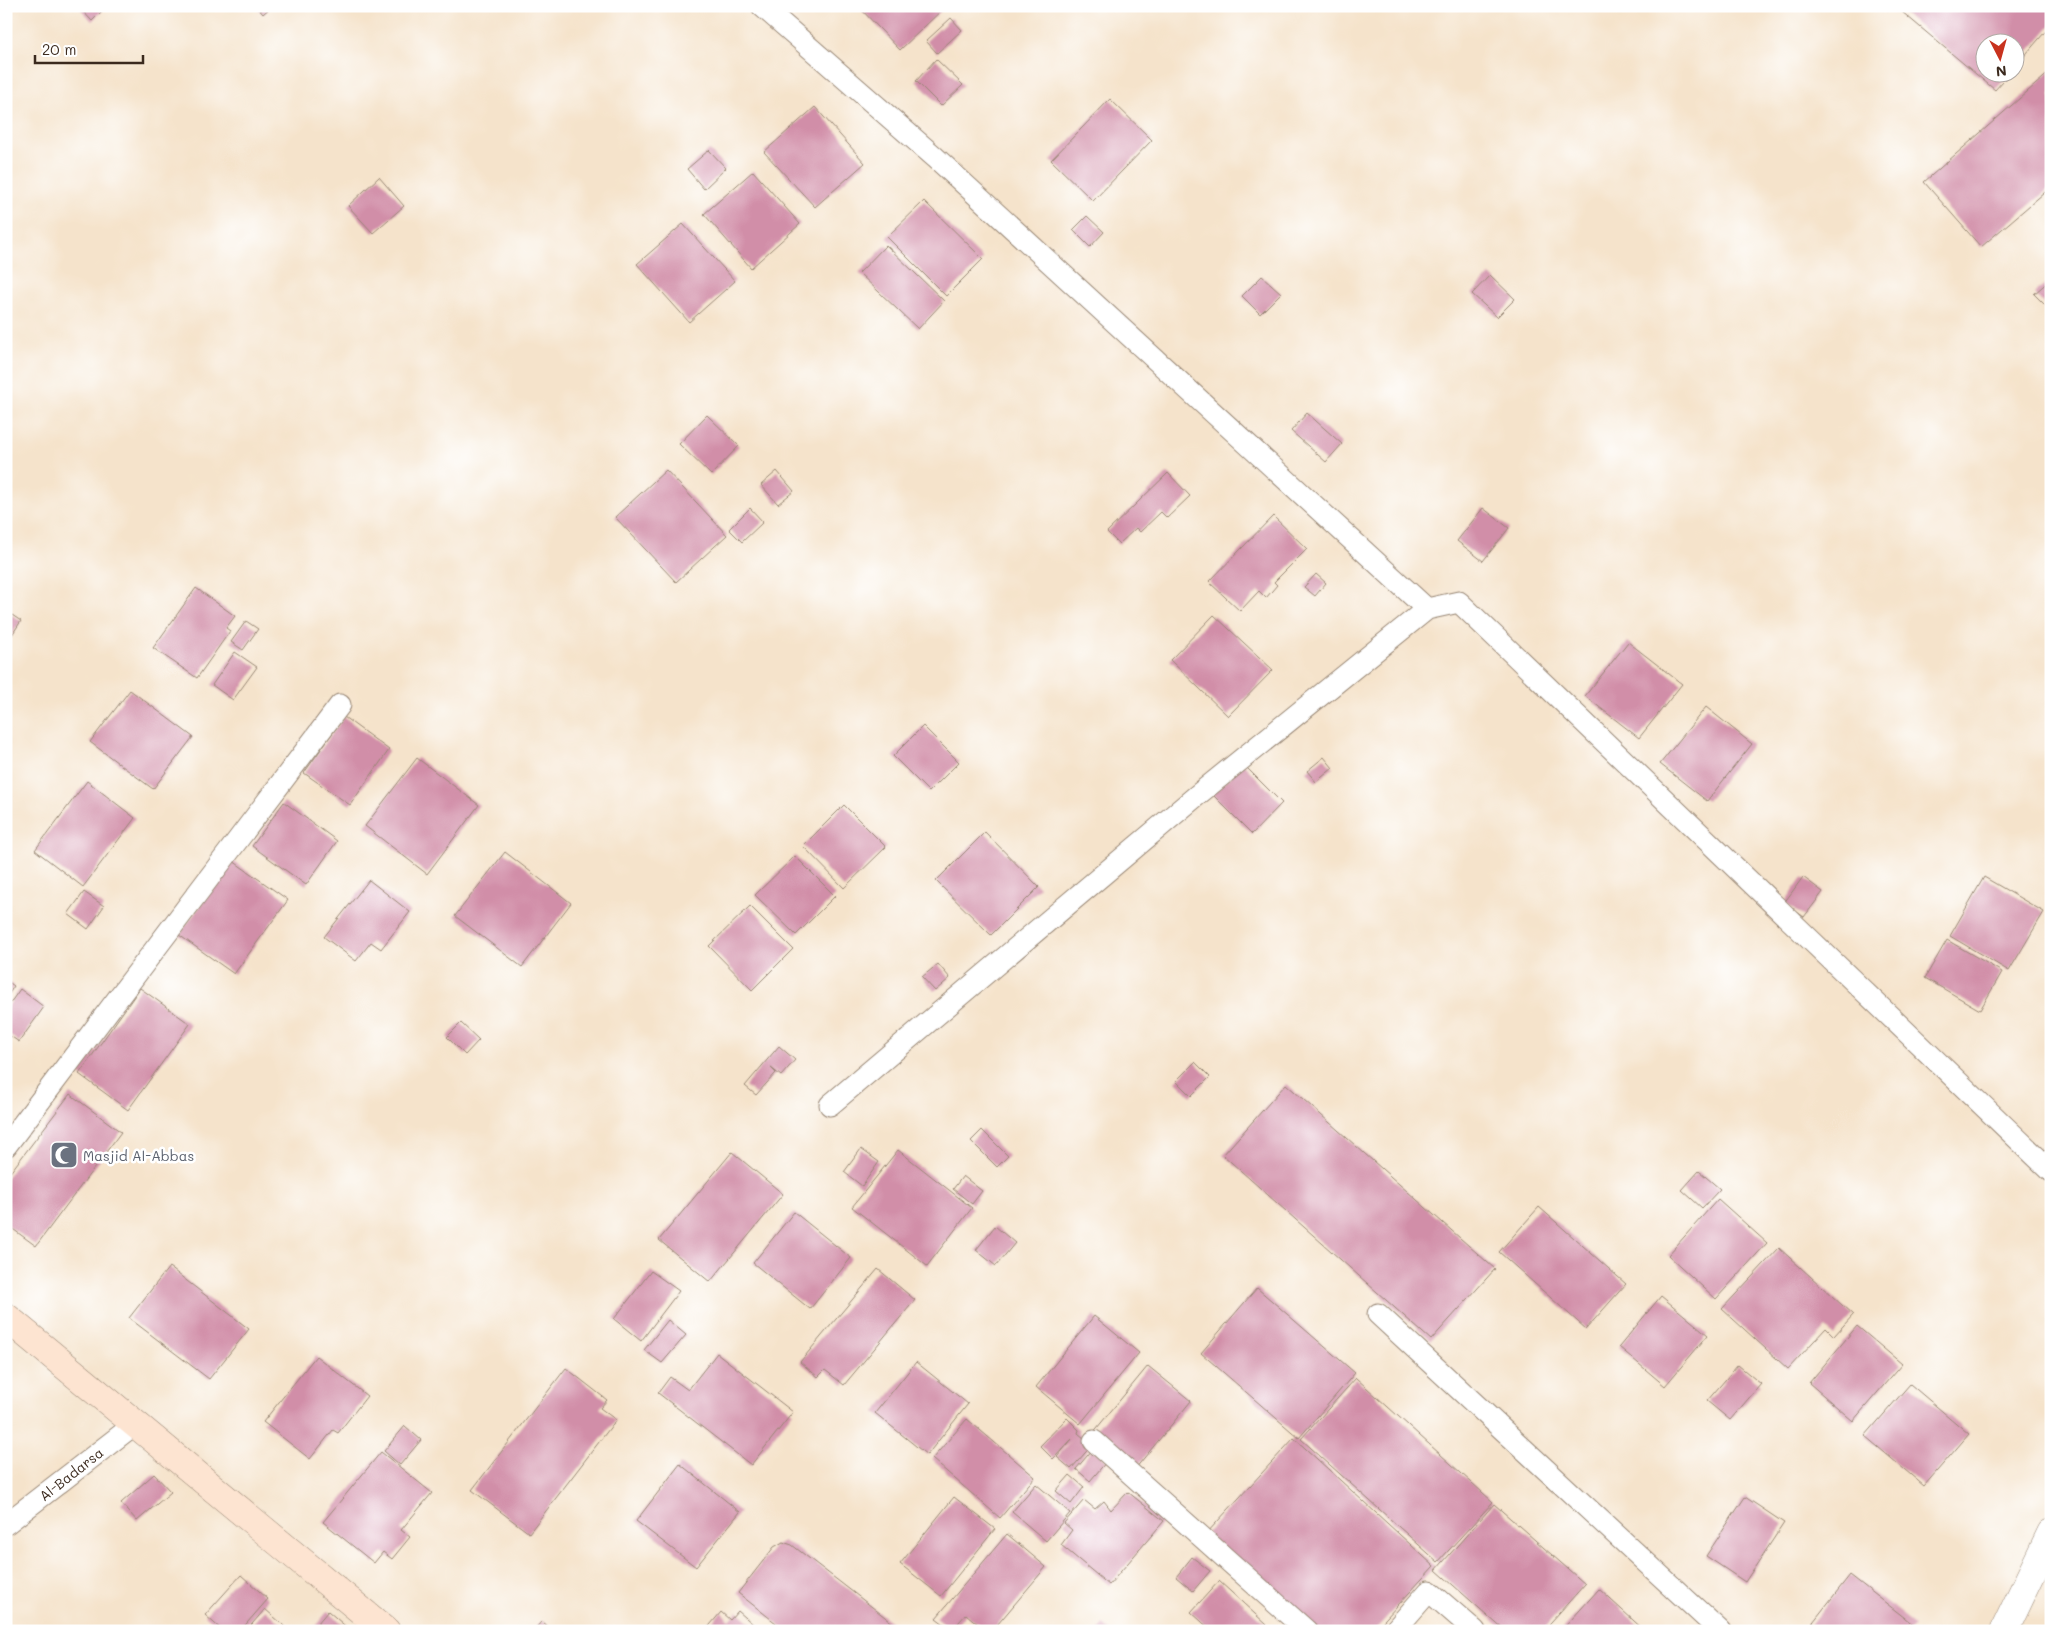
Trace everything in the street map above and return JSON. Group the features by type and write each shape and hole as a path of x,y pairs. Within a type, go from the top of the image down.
{"main road":[{"path":"6,1317 386,1631"}],"street":[{"path":"2004,1631 2051,1533"}],"lane":[{"path":"762,6 936,158 1427,610"},
{"path":"830,1105 1195,797 1427,610 1460,602 2051,1171"},
{"path":"6,1146 340,705"},
{"path":"1378,1314 1720,1631"},
{"name":"Al-Badarsa","path":"6,1524 135,1424"},
{"path":"1094,1441 1307,1631"},
{"path":"1394,1631 1429,1591 1475,1631"}],"building":[{"path":"78,6 98,6 102,11 92,21"},
{"path":"256,6 272,6 263,14"},
{"path":"858,6 946,6 900,50"},
{"path":"1895,6 2051,6 2051,25 2024,56 2024,32 1974,32 1974,72"},
{"path":"951,18 962,30 937,53 926,41"},
{"path":"936,59 963,85 941,106 916,81"},
{"path":"2051,71 2051,187 1981,247 1924,182"},
{"path":"1985,82 2002,82 1995,90"},
{"path":"1110,99 1152,140 1093,201 1051,160"},
{"path":"815,107 865,163 815,207 764,152"},
{"path":"709,150 726,168 704,189 687,169"},
{"path":"753,171 800,224 751,268 704,214"},
{"path":"379,177 404,206 373,233 348,206"},
{"path":"924,201 983,259 946,296 887,237"},
{"path":"1087,216 1104,232 1090,247 1073,230"},
{"path":"683,224 735,281 689,322 637,264"},
{"path":"886,245 944,301 918,329 859,273"},
{"path":"1490,275 1515,299 1497,317 1472,294"},
{"path":"1262,276 1281,293 1260,314 1242,296"},
{"path":"2051,279 2051,311 2034,294"},
{"path":"1307,413 1342,444 1326,462 1291,431"},
{"path":"707,415 739,446 711,475 679,444"},
{"path":"666,470 727,535 676,582 615,517"},
{"path":"777,471 794,491 778,504 761,485"},
{"path":"1168,473 1190,496 1167,518 1161,512 1140,532 1136,528 1119,544 1107,532"},
{"path":"750,508 763,522 742,542 729,529"},
{"path":"1483,508 1509,528 1483,561 1457,541"},
{"path":"1273,516 1307,549 1274,582 1277,585 1266,598 1259,591 1240,611 1209,582"},
{"path":"1316,574 1326,583 1315,596 1304,587"},
{"path":"196,588 235,616 226,628 230,631 197,678 153,648"},
{"path":"6,611 21,621 6,644"},
{"path":"1214,615 1273,670 1228,716 1170,660"},
{"path":"246,621 258,629 243,650 231,642"},
{"path":"1628,642 1682,684 1639,738 1585,696"},
{"path":"235,652 257,667 233,700 212,685"},
{"path":"130,690 193,737 153,789 90,742"},
{"path":"1706,707 1752,744 1707,801 1660,764"},
{"path":"344,717 389,750 350,805 304,773"},
{"path":"923,726 959,762 929,792 893,756"},
{"path":"1324,757 1333,768 1316,782 1307,771"},
{"path":"417,758 479,805 427,874 365,826"},
{"path":"1243,764 1282,803 1252,834 1212,794"},
{"path":"87,781 135,818 83,887 35,850"},
{"path":"284,802 337,841 306,885 252,846"},
{"path":"844,805 886,847 844,888 803,846"},
{"path":"985,832 1039,887 991,935 936,881"},
{"path":"505,852 571,903 522,967 455,916"},
{"path":"795,856 835,896 796,935 755,895"},
{"path":"233,861 288,900 234,974 179,935"},
{"path":"1803,877 1823,892 1804,917 1784,903"},
{"path":"1984,877 2044,912 2009,971 1950,936"},
{"path":"369,880 410,912 381,949 371,942 356,961 324,937"},
{"path":"84,892 104,906 88,929 68,914"},
{"path":"750,906 793,949 752,990 709,946"},
{"path":"1947,940 2002,972 1980,1010 1925,978"},
{"path":"938,964 950,978 935,991 922,977"},
{"path":"6,980 14,986 6,998"},
{"path":"140,988 190,1024 128,1110 79,1074"},
{"path":"20,989 44,1007 19,1042 6,1033 6,1009"},
{"path":"461,1023 479,1040 465,1055 447,1037"},
{"path":"779,1046 795,1060 781,1076 770,1067 776,1073 756,1095 745,1086"},
{"path":"1195,1062 1210,1077 1191,1096 1176,1081"},
{"path":"1286,1084 1495,1269 1431,1340 1223,1155"},
{"name":"Masjid Al-Abbas","path":"70,1094 121,1132 36,1246 6,1224 6,1178"},
{"path":"982,1130 1008,1156 997,1167 971,1141"},
{"path":"861,1149 879,1162 862,1186 844,1172"},
{"path":"898,1150 972,1208 927,1266 852,1207"},
{"path":"732,1152 783,1194 710,1282 659,1240"},
{"path":"1699,1171 1720,1189 1702,1208 1682,1190"},
{"path":"963,1176 982,1191 972,1204 953,1189"},
{"path":"1718,1199 1767,1243 1716,1299 1668,1255"},
{"path":"1539,1207 1626,1284 1586,1329 1499,1252"},
{"path":"794,1212 851,1258 810,1309 753,1263"},
{"path":"995,1226 1015,1243 996,1266 976,1250"},
{"path":"1779,1248 1853,1315 1834,1336 1826,1328 1788,1369 1722,1309"},
{"path":"169,1267 249,1329 209,1379 129,1318"},
{"path":"878,1269 915,1300 844,1385 825,1370 818,1377 800,1362"},
{"path":"651,1271 679,1291 641,1341 614,1319"},
{"path":"1257,1288 1355,1373 1299,1438 1201,1353"},
{"path":"1661,1296 1708,1335 1665,1386 1619,1347"},
{"path":"1094,1316 1139,1353 1080,1424 1036,1387"},
{"path":"668,1320 686,1335 662,1363 644,1350"},
{"path":"1857,1326 1902,1364 1853,1421 1809,1383"},
{"path":"717,1353 793,1412 751,1465 658,1393 670,1377 688,1390"},
{"path":"316,1356 367,1396 338,1433 333,1430 310,1459 263,1422"},
{"path":"916,1362 968,1404 927,1455 875,1413"},
{"path":"1738,1365 1761,1384 1730,1420 1707,1401"},
{"path":"1148,1366 1191,1401 1135,1469 1092,1434"},
{"path":"566,1368 607,1400 600,1408 616,1420 529,1533 472,1490"},
{"path":"1356,1378 1493,1502 1438,1562 1301,1439"},
{"path":"1910,1384 1969,1434 1924,1486 1865,1436"},
{"path":"1067,1418 1079,1430 1078,1433 1092,1445 1071,1469 1057,1457 1072,1439 1053,1459 1040,1446"},
{"path":"967,1419 1035,1477 1000,1518 932,1459"},
{"path":"405,1426 421,1440 400,1465 384,1451"},
{"path":"1294,1438 1434,1566 1374,1631 1313,1631 1206,1534"},
{"path":"1093,1449 1107,1461 1090,1481 1076,1469"},
{"path":"381,1452 432,1493 401,1530 410,1537 392,1559 383,1552 374,1563 323,1522"},
{"path":"680,1464 740,1512 696,1567 636,1521"},
{"path":"154,1474 171,1492 137,1521 121,1503"},
{"path":"1070,1475 1084,1487 1071,1504 1056,1491"},
{"path":"1036,1484 1070,1513 1046,1541 1012,1512"},
{"path":"1128,1492 1164,1521 1109,1585 1061,1545 1072,1530 1064,1523 1084,1500 1095,1509 1104,1501 1111,1510"},
{"path":"954,1497 995,1529 941,1596 900,1564"},
{"path":"1745,1497 1784,1523 1745,1582 1706,1556"},
{"path":"1494,1504 1585,1584 1543,1631 1505,1631 1436,1570"},
{"path":"1007,1534 1046,1567 992,1631 986,1631 966,1614 952,1630 936,1618"},
{"path":"783,1542 792,1545 894,1624 888,1631 786,1631 738,1593 774,1547"},
{"path":"1192,1557 1210,1571 1193,1591 1176,1577"},
{"path":"241,1575 268,1599 240,1631 223,1631 205,1615"},
{"path":"1850,1575 1914,1625 1909,1631 1806,1631"},
{"path":"1219,1581 1267,1625 1262,1631 1212,1631 1191,1612"},
{"path":"1599,1589 1645,1631 1561,1631"},
{"path":"265,1609 290,1631 246,1631"},
{"path":"328,1611 351,1631 311,1631"},
{"path":"738,1611 761,1631 705,1631 721,1612 730,1620"},
{"path":"542,1621 553,1631 533,1631"},
{"path":"1103,1625 1111,1631 1098,1631"}],"place":[{"name":"Masjid Al-Abbas","path":"64,1155"}]}
